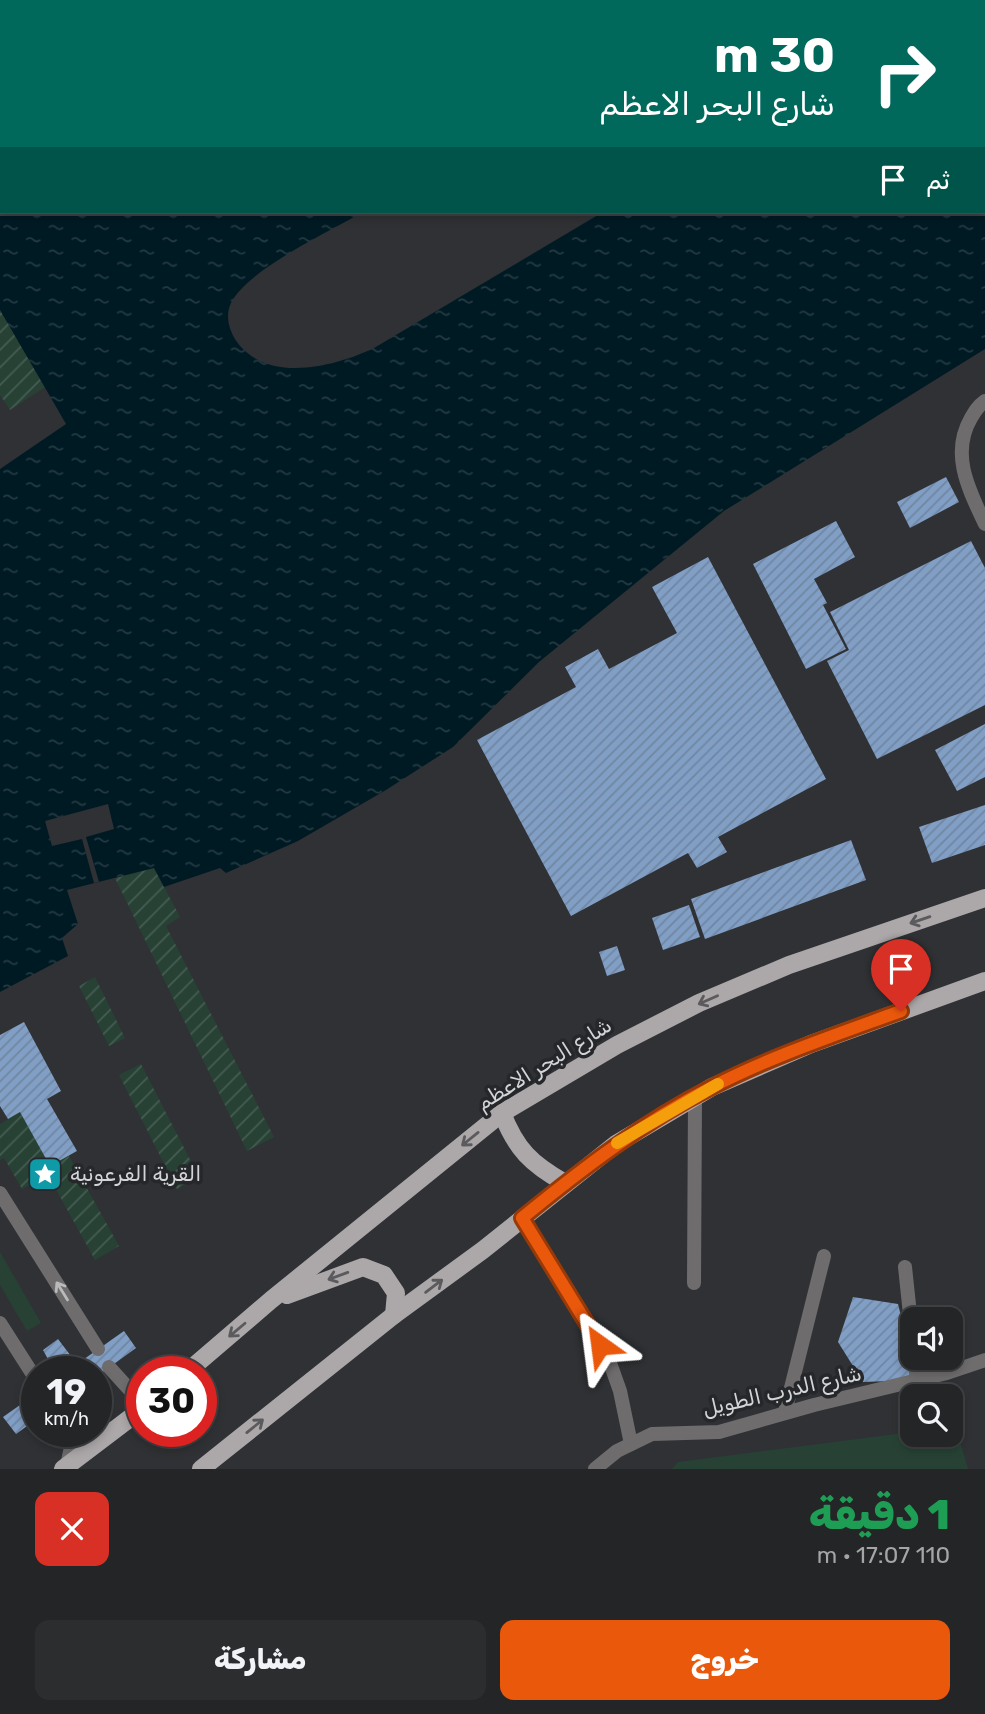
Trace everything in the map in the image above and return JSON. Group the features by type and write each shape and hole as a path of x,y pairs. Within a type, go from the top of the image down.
{"main road":[{"name":"شارع البحر الاعظم","path":"206,1356 502,1113 617,1045 699,1003 789,965 985,898"},
{"path":"201,1469 394,1315 616,1144 712,1087 811,1044 985,981"},
{"path":"502,1113 523,1153 543,1171 565,1182"},
{"path":"271,1300 363,1267 384,1275 396,1293 394,1315"},
{"path":"65,1468 126,1421"}],"street":[{"path":"985,401 978,406 965,429 960,455 968,487 985,524"},
{"path":"694,1283 695,1097"},
{"path":"0,1194 5,1210 98,1349"},
{"path":"522,1218 608,1360 620,1391 631,1444"},
{"path":"785,1412 824,1256"},
{"path":"905,1267 909,1307"},
{"path":"0,1324 21,1356"},
{"name":"شارع الدرب الطويل","path":"594,1469 617,1451 652,1434 719,1432 985,1360"},
{"path":"112,1370 126,1386"},
{"path":"916,1370 917,1380"},
{"path":"65,1468 71,1447"}],"green space":[{"path":"0,310 45,387 10,410 0,395"},
{"path":"154,868 180,917 166,926 274,1137 247,1151 115,878"},
{"path":"95,977 125,1038 109,1046 79,986"},
{"path":"141,1064 199,1177 177,1189 119,1075"},
{"path":"20,1112 50,1166 69,1156 119,1246 95,1260 48,1175 22,1189 4,1158 0,1160 0,1124"},
{"path":"0,1252 41,1323 27,1331 0,1285"},
{"path":"900,1434 900,1447 962,1447 968,1469 672,1469 678,1462"}],"water":[{"path":"0,214 359,214 254,277 231,303 228,317 235,339 248,353 264,362 282,367 320,366 374,348 600,214 985,214 985,349 724,511 539,662 453,747 386,790 298,841 226,873 220,868 164,887 154,868 67,890 78,924 62,938 68,956 0,992 0,469 66,424 0,310"}],"pier":[{"path":"108,804 114,829 86,837 99,882 94,883 82,839 52,846 45,821"}],"building":[{"path":"946,477 959,502 910,528 897,502"},
{"path":"836,521 855,557 814,579 827,603 823,605 846,649 806,669 753,564"},
{"path":"971,541 985,568 985,705 877,759 827,661 849,650 830,612"},
{"path":"708,557 826,779 718,837 727,852 697,868 688,853 571,916 477,740 576,687 565,667 598,649 609,669 677,633 652,587"},
{"path":"985,724 985,777 957,791 935,750"},
{"path":"985,805 985,845 932,863 919,827"},
{"path":"851,840 866,880 705,939 691,899"},
{"path":"689,905 700,937 663,950 652,918"},
{"path":"617,946 625,970 607,976 599,952"},
{"path":"24,1022 61,1091 47,1099 77,1151 50,1166 20,1112 8,1119 0,1106 0,1035"},
{"path":"853,1297 898,1304 900,1370 914,1370 917,1380 863,1382 838,1342"},
{"path":"124,1331 136,1348 112,1365 112,1356 88,1356"},
{"path":"58,1339 71,1356 46,1356 43,1350"},
{"path":"21,1404 21,1430 16,1434 3,1417"}],"slow traffic":[{"path":"617,1143 718,1084"}],"place":[{"name":"القرية الفرعونية","path":"45,1174"}],"route":[{"path":"600,1345 522,1218 616,1144 712,1087 811,1044 901,1011"}]}
